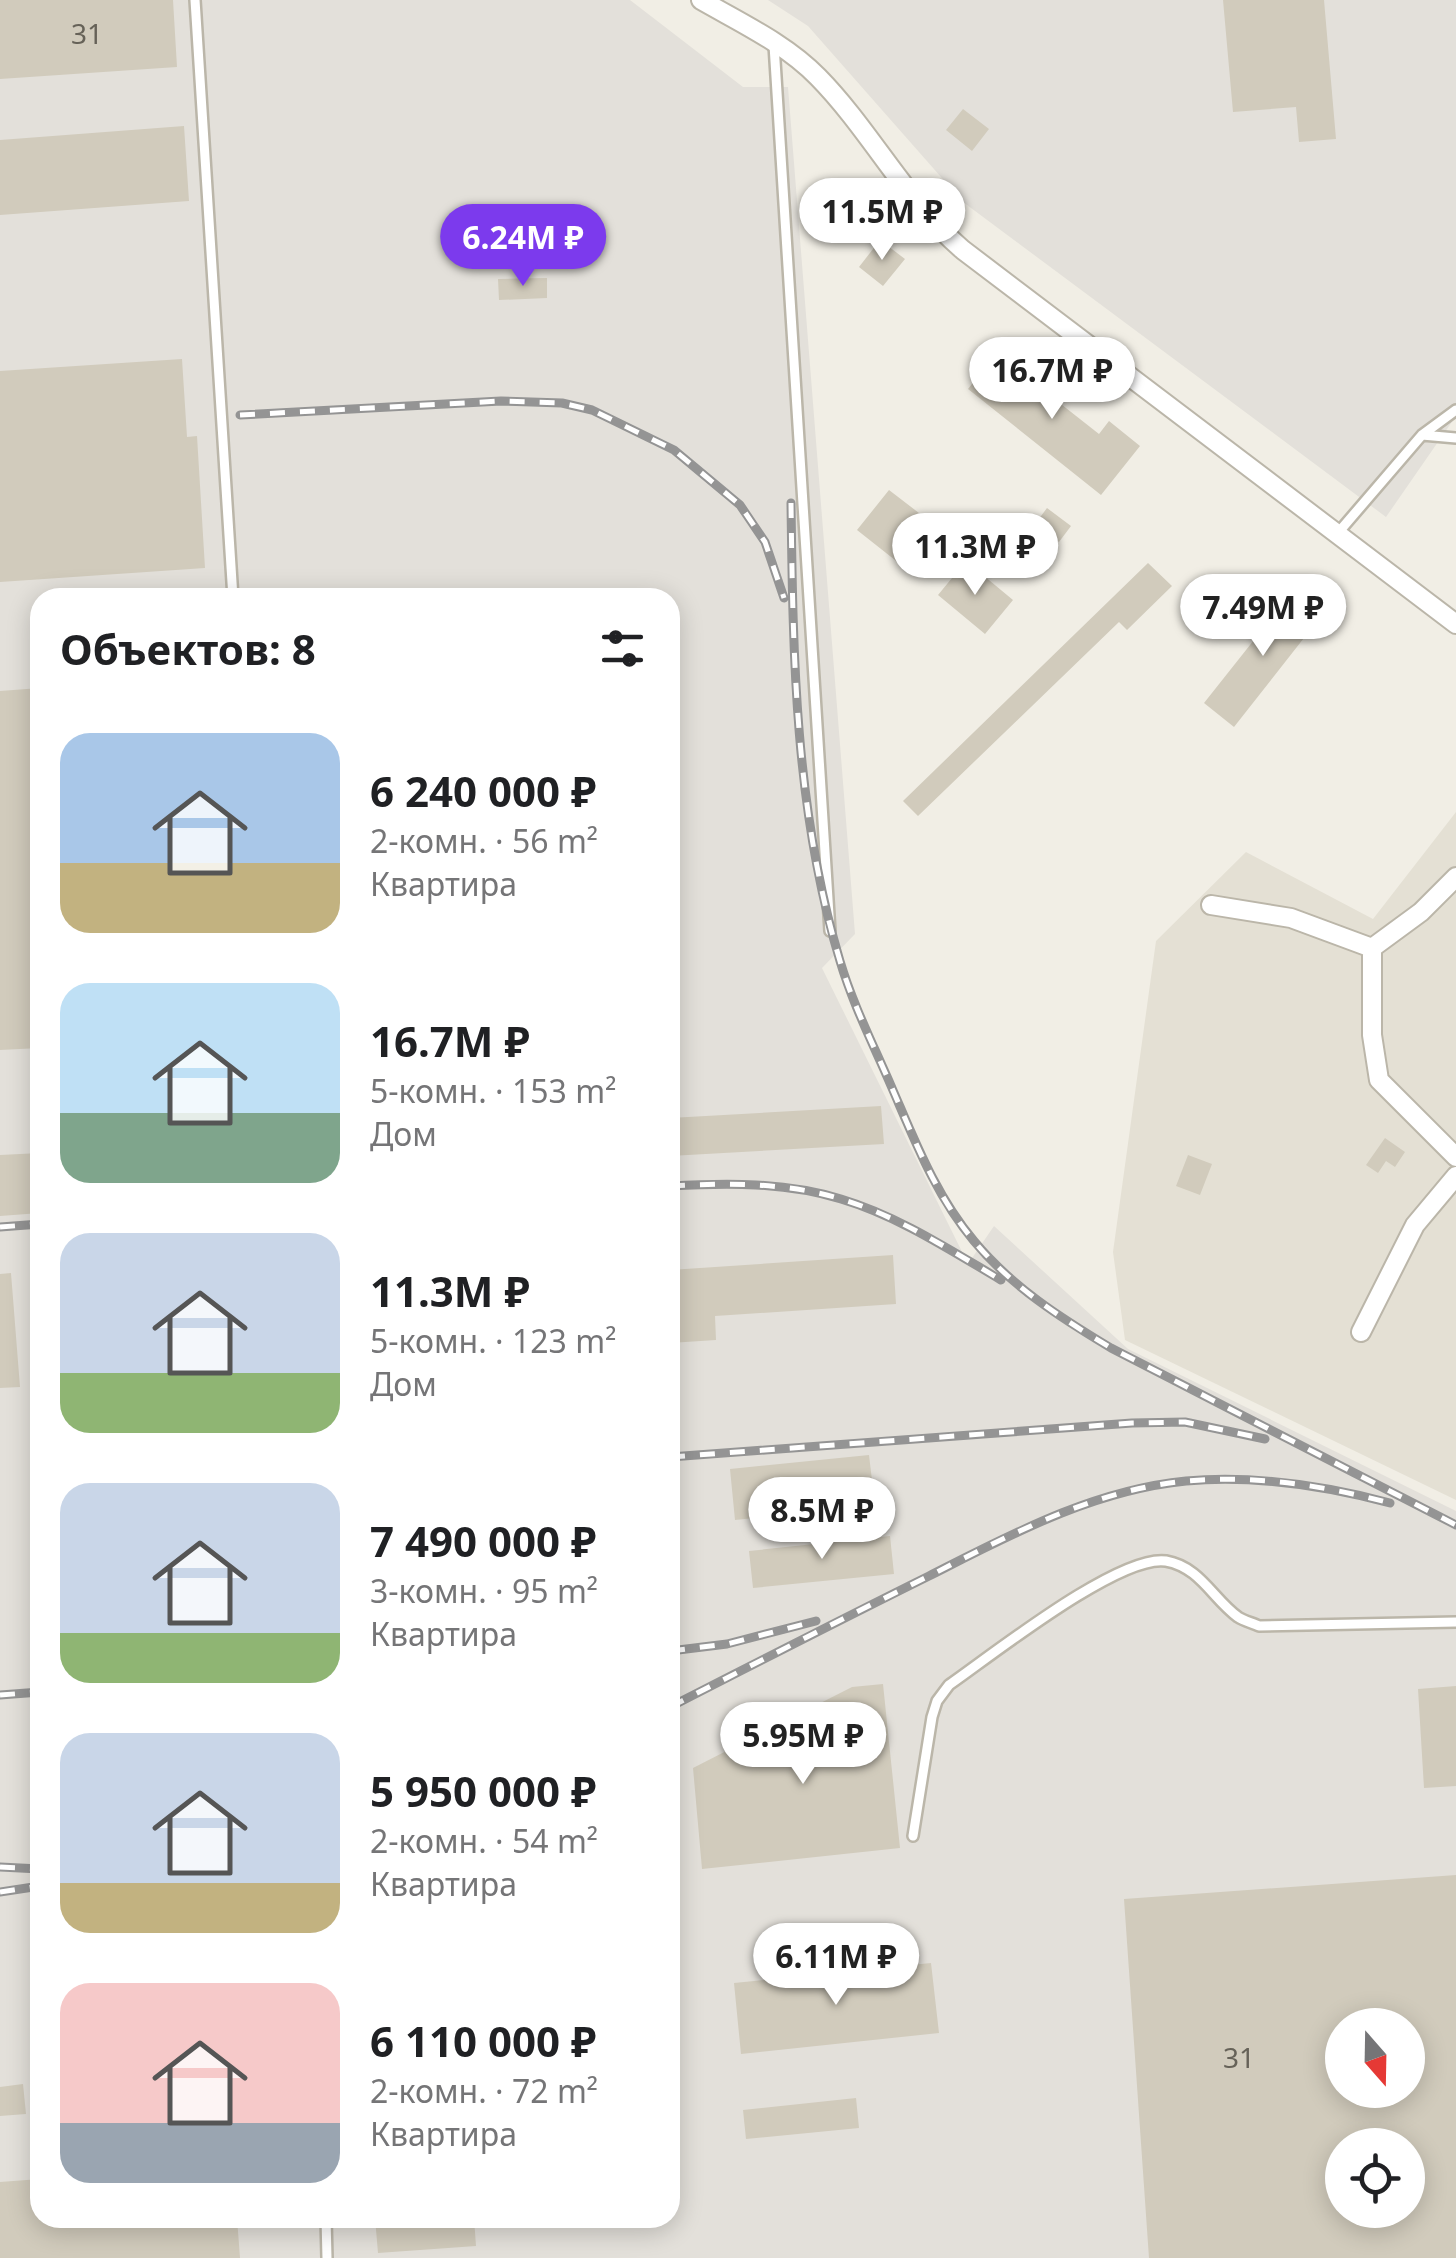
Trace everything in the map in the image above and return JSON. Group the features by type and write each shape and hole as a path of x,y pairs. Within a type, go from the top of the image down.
{"street":[{"path":"701,0 774,43 820,78 936,227 1456,624"},
{"path":"1372,948 1421,912 1456,877"},
{"path":"1211,906 1291,918 1372,948"},
{"path":"1372,948 1372,1035 1379,1080 1456,1157"},
{"path":"1361,1332 1416,1225 1456,1176"}],"lane":[{"path":"195,0 232,588"},
{"path":"774,43 830,931"},
{"path":"1337,534 1422,434 1456,410"},
{"path":"1422,434 1456,438"},
{"path":"914,1836 932,1717 937,1700 948,1685 1102,1580 1139,1564 1166,1561 1194,1572 1238,1616 1259,1626 1456,1622"},
{"path":"326,2228 327,2258"}],"shaded area":[{"path":"0,0 630,0 743,87 788,87 855,934 822,968 968,1264 994,1226 1128,1349 1456,1511 1456,2258 0,2258"},
{"path":"768,0 1456,0 1456,416 1386,517 963,202 808,26"},
{"path":"1456,812 1456,1500 1125,1340 1113,1252 1156,941 1246,852 1373,919"}],"building":[{"path":"0,0 173,0 177,67 0,79"},
{"path":"1223,0 1324,0 1336,139 1299,142 1296,107 1233,112"},
{"path":"963,109 989,129 972,151 946,130"},
{"path":"184,126 189,201 0,215 0,140"},
{"path":"880,240 905,259 883,286 859,267"},
{"path":"547,278 547,298 499,300 498,279"},
{"path":"1005,342 1033,364 1024,375 1099,434 1109,421 1140,446 1101,495 968,389"},
{"path":"182,359 187,437 197,436 205,568 0,582 0,371"},
{"path":"889,490 932,523 900,564 857,530"},
{"path":"1047,508 1071,526 1059,542 1035,524"},
{"path":"966,561 1013,600 985,634 938,595"},
{"path":"1148,563 1172,586 1127,630 1119,622 918,816 903,801"},
{"path":"1292,592 1322,615 1234,727 1204,703"},
{"path":"30,689 30,1048 0,1050 0,691"},
{"path":"881,1106 884,1144 680,1155 680,1117"},
{"path":"1385,1138 1405,1152 1395,1167 1386,1161 1378,1173 1366,1165"},
{"path":"30,1154 30,1214 0,1216 0,1155"},
{"path":"1188,1155 1212,1164 1200,1195 1176,1186"},
{"path":"893,1255 896,1304 715,1316 716,1340 680,1342 680,1269"},
{"path":"11,1273 20,1387 0,1388 0,1274"},
{"path":"869,1455 875,1506 735,1520 730,1469"},
{"path":"890,1536 894,1574 753,1588 749,1551"},
{"path":"883,1684 900,1848 702,1869 693,1768 852,1687"},
{"path":"1456,1686 1456,1786 1424,1788 1418,1689"},
{"path":"1456,1875 1456,2258 1149,2258 1124,1899"},
{"path":"931,1963 939,2033 741,2054 734,1983"},
{"path":"23,2084 26,2114 0,2116 0,2087"},
{"path":"856,2098 859,2128 746,2139 743,2110"},
{"path":"30,2180 30,2228 238,2228 240,2258 0,2258 0,2182"},
{"path":"376,2228 475,2228 476,2246 378,2253"}],"railway":[{"path":"240,415 501,401 562,403 592,410 674,450 740,505 765,542 784,598"},
{"path":"791,503 799,734 825,905 857,1009 948,1206 1004,1273 1074,1325 1111,1348 1456,1525"},
{"path":"680,1186 777,1187 841,1199 903,1224 1001,1280"},
{"path":"0,1227 30,1225"},
{"path":"680,1456 1132,1423 1185,1422 1265,1439"},
{"path":"680,1702 1021,1530 1118,1494 1186,1481 1237,1479 1314,1487 1390,1503"},
{"path":"680,1650 727,1644 816,1621"},
{"path":"0,1695 30,1693"},
{"path":"0,1867 30,1868"},
{"path":"0,1892 30,1888"}]}
